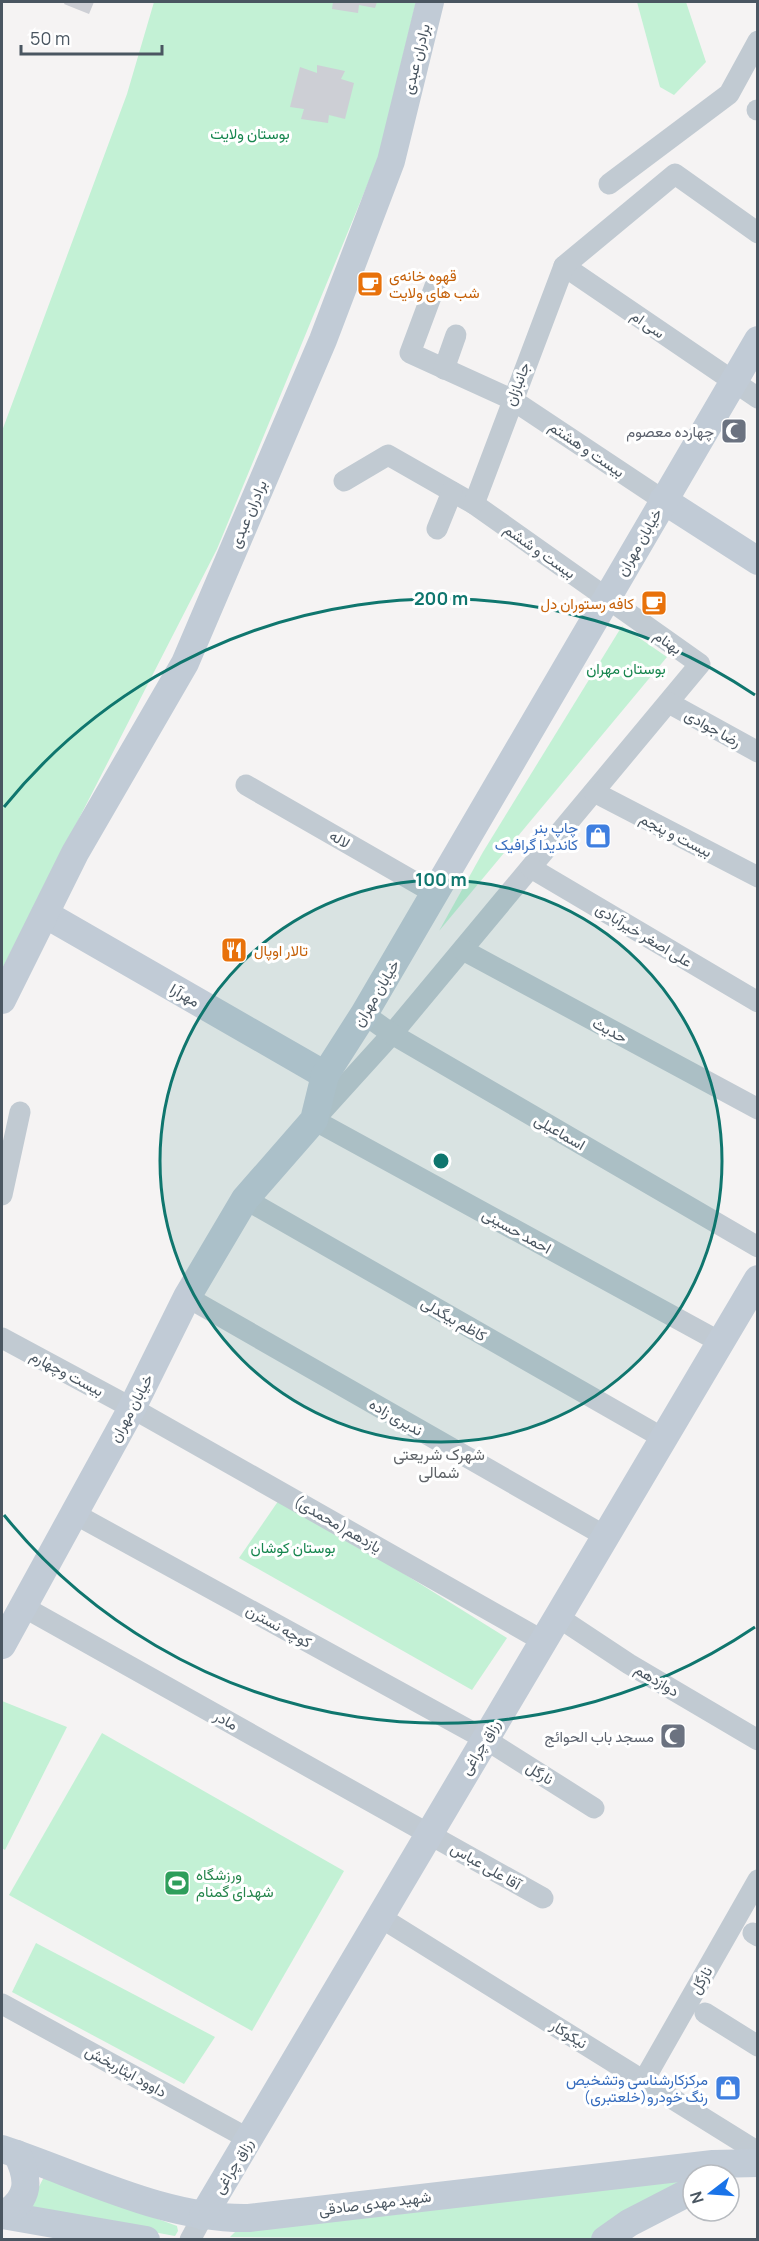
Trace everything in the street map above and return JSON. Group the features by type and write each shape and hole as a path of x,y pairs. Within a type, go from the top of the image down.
{"main road":[{"name":"برادران عبدی","path":"2,1000 75,853 185,663 318,351 391,161 430,2"},
{"name":"خیابان مهران","path":"2,1645 132,1408 188,1297 245,1199 314,1120 325,1076 364,1014 758,340"},
{"path":"663,500 758,561"},
{"name":"مهرآرا","path":"45,914 325,1076"},
{"name":"رزاق چراغی","path":"197,2228 758,1278"},
{"path":"2,2215 18,2203 26,2189 26,2173 9,2152"},
{"name":"شهید مهدی صادقی","path":"9,2152 162,2206 197,2228 249,2218 713,2164 758,2165"},
{"path":"741,2172 758,2165"},
{"path":"605,2240 629,2223 681,2196"},
{"path":"2,2215 146,2240"}],"street":[{"path":"609,184 729,94 758,40"},
{"path":"564,266 675,174 758,233"},
{"name":"سی ام","path":"564,266 758,398"},
{"name":"جانبازان","path":"474,504 564,266"},
{"name":"بیست و هشتم","path":"435,286 410,353 512,399 663,500"},
{"path":"444,369 456,335"},
{"name":"بیست و ششم","path":"345,481 388,456 474,504 606,598"},
{"path":"437,529 452,492"},
{"name":"بهنام","path":"606,598 700,664 669,703"},
{"path":"314,1120 393,1034 669,703"},
{"name":"رضا جوادی","path":"669,703 758,752"},
{"name":"لاله","path":"246,785 434,893"},
{"name":"بیست و پنجم","path":"594,792 758,877"},
{"name":"علی اصغر خیرآبادی","path":"531,868 758,1002"},
{"name":"حدیث","path":"463,950 758,1109"},
{"name":"اسماعیلی","path":"364,1014 393,1034 758,1247"},
{"path":"2,1195 20,1112"},
{"name":"احمد حسینی","path":"314,1120 720,1342"},
{"name":"کاظم بیگدلی","path":"245,1199 663,1438"},
{"name":"ندیری زاده","path":"188,1297 605,1536"},
{"name":"بیست وچهارم","path":"2,1338 132,1408"},
{"name":"یازدهم(محمدی)","path":"132,1408 550,1629"},
{"name":"کوچه نسترن","path":"73,1513 485,1739"},
{"name":"مادر","path":"22,1606 430,1833"},
{"name":"دوازدهم","path":"550,1629 758,1740"},
{"name":"نارگل","path":"485,1739 594,1808"},
{"name":"آقا علی عباس","path":"430,1833 543,1898"},
{"name":"نازگل","path":"644,2080 758,1880"},
{"name":"نیکوکار","path":"380,1917 758,2152"},
{"name":"داوود ایثاربخش","path":"2,2004 249,2139"},
{"path":"705,2013 758,2046"}],"green space":[{"name":"بوستان ولایت","path":"154,2 416,2 378,159 217,549 2,969 2,431 127,94"},
{"path":"637,2 686,2 706,62 674,95 660,87"},
{"name":"بوستان مهران","path":"622,626 667,657 439,931 483,852"},
{"name":"بوستان کوشان","path":"281,1497 507,1638 472,1690 239,1558"},
{"path":"2,1701 67,1727 5,1850 2,1848"},
{"name":"ورزشگاه شهدای گمنام","path":"102,1733 344,1871 252,2031 9,1895"},
{"path":"36,1943 215,2037 184,2084 12,1992"},
{"path":"44,2177 177,2226 178,2231 175,2236 34,2210 31,2202"},
{"path":"681,2180 681,2186 592,2239 230,2237 237,2230"}],"building":[{"path":"65,2 94,2 89,14 64,4"},
{"path":"333,2 377,2 375,8 359,5 358,13 332,9"},
{"path":"317,65 345,71 341,79 354,83 345,119 329,115 328,123 301,119 304,109 290,107 300,67 317,73"}],"place":[{"name":"قهوه خانه‌ی شب های ولایت","path":"370,284"},
{"name":"چهارده معصوم","path":"734,431"},
{"name":"کافه رستوران دل","path":"654,603"},
{"name":"چاپ بنر کاندیدا گرافیک","path":"598,836"},
{"name":"تالار اوپال","path":"234,950"},
{"name":"مسجد باب الحوائج","path":"673,1736"},
{"name":"ورزشگاه شهدای گمنام","path":"177,1883"},
{"name":"مرکزکارشناسی وتشخیص رنگ خودرو(خلعتبری)","path":"728,2088"}],"district":[{"name":"شهرک شریعتی شمالی","path":"439,1463"}]}
